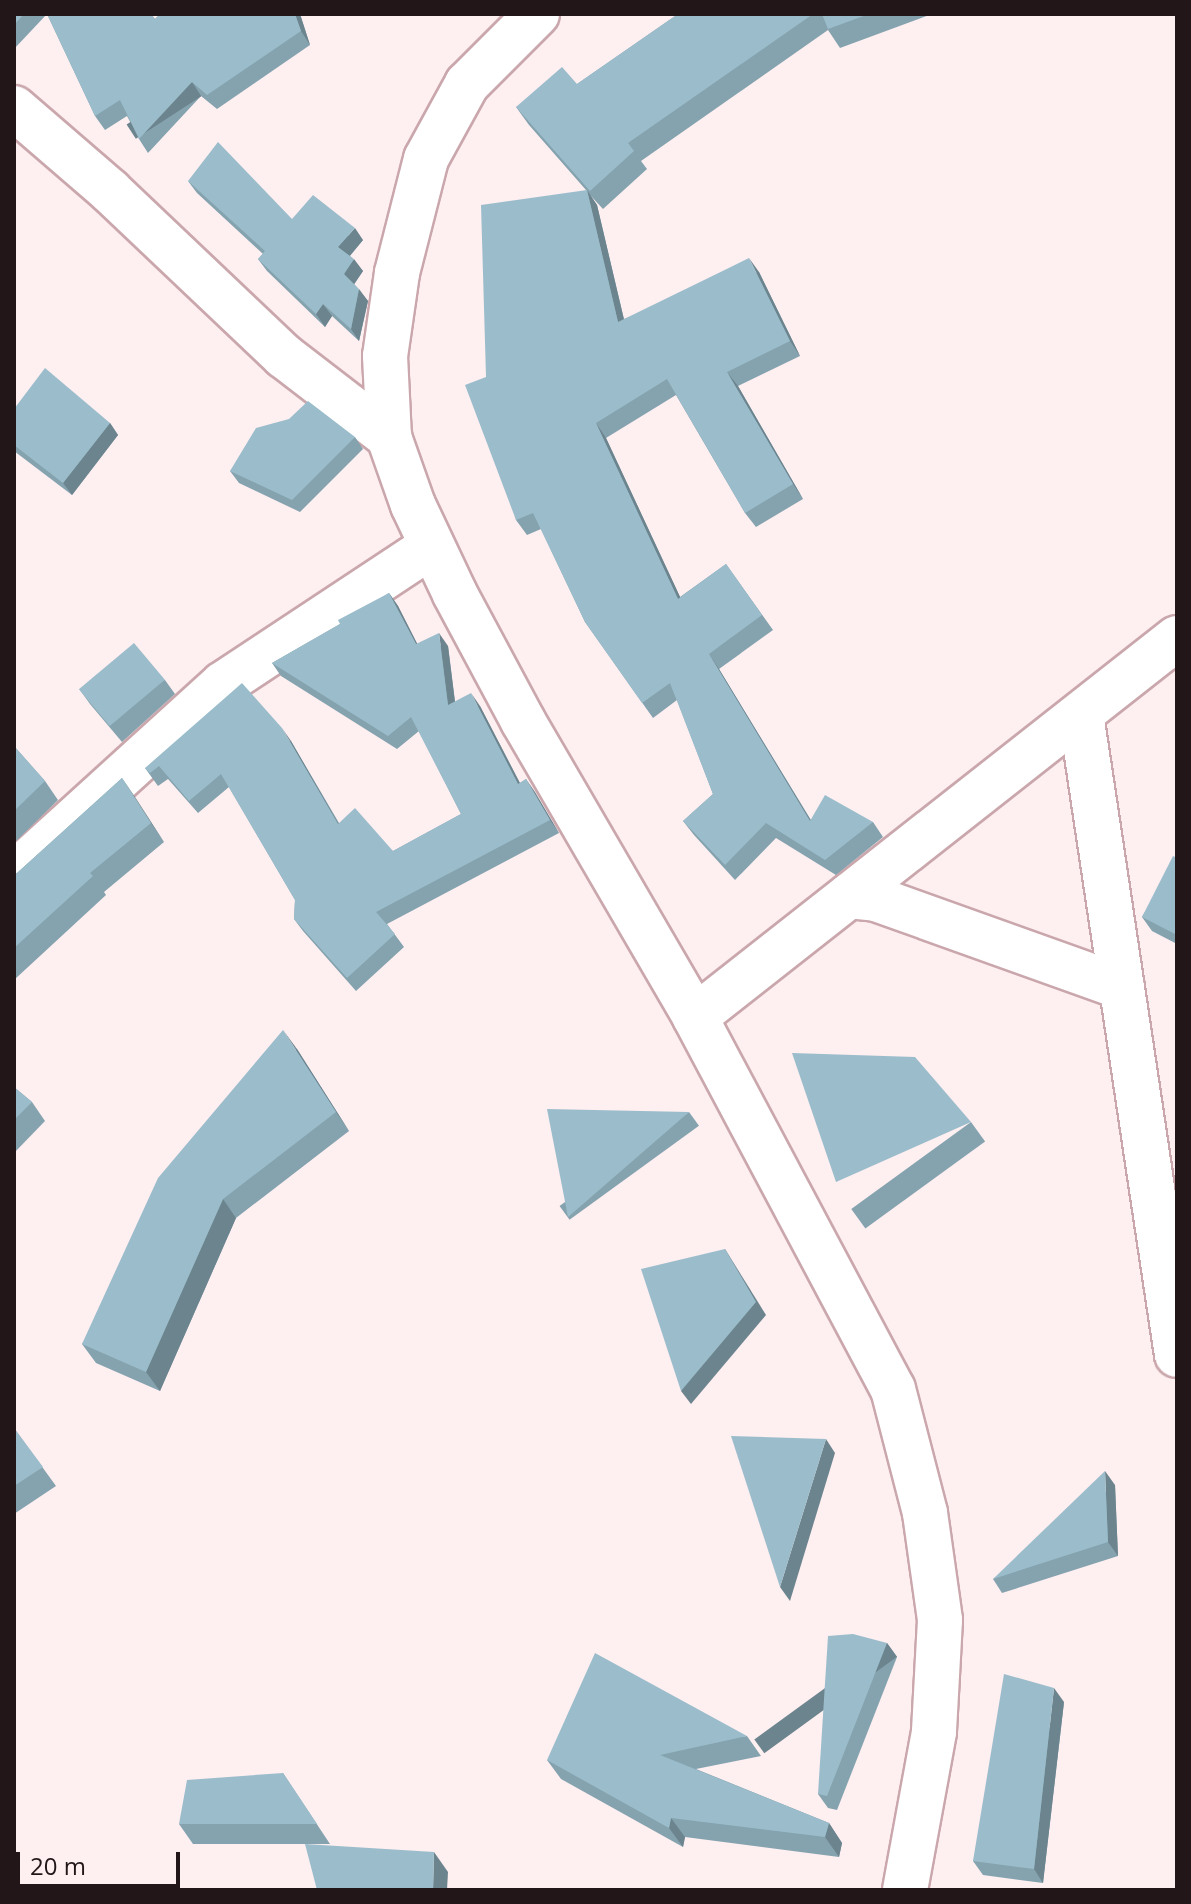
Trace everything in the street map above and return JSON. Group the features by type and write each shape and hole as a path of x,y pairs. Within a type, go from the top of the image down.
{"street":[{"path":"537,14 467,84 426,159 397,273 385,356 389,437 430,547 523,721 695,1017 893,1389 925,1513 940,1636 934,1732 905,1890"},
{"path":"14,108 110,191 284,356 389,437"},
{"path":"14,874 223,684 430,547"},
{"path":"695,1017 1177,638"},
{"path":"1081,715 1177,1355"},
{"path":"849,896 876,899 1122,987"}],"building":[{"path":"14,14 24,14 14,25"},
{"path":"47,14 151,14 155,19 160,14 295,14 301,31 207,95 192,82 139,139 120,100 95,116"},
{"path":"678,14 813,14 628,143 634,151 590,191 516,107 562,67 577,84"},
{"path":"822,14 869,14 828,29"},
{"path":"218,142 292,219 313,195 355,228 338,247 354,259 344,274 359,289 351,329 323,304 316,314 258,259 265,251 188,181"},
{"path":"587,190 618,322 749,258 790,341 727,372 793,484 745,513 667,379 596,423 678,599 726,564 762,615 709,654 810,821 825,795 873,822 825,860 766,823 725,865 683,821 713,794 670,683 642,703 585,622 533,513 516,520 465,385 486,377 481,205"},
{"path":"45,368 110,423 63,483 14,445 14,409"},
{"path":"308,401 355,437 292,500 230,471 256,428 289,419"},
{"path":"389,593 416,644 439,633 448,705 471,693 518,784 526,779 550,820 376,912 395,934 347,978 294,919 295,900 221,774 189,801 159,766 150,773 145,768 242,683 282,728 338,824 355,808 393,851 461,814 411,717 388,736 272,663 340,624 338,620"},
{"path":"134,643 165,680 110,726 79,689"},
{"path":"14,746 45,781 14,811"},
{"path":"122,778 151,823 90,873 93,876 14,948 14,875"},
{"path":"1173,856 1177,858 1177,935 1142,917"},
{"path":"283,1030 336,1112 223,1199 146,1372 82,1344 158,1178"},
{"path":"792,1053 915,1057 971,1122 836,1182"},
{"path":"14,1087 32,1102 14,1120"},
{"path":"547,1109 689,1112 568,1217"},
{"path":"725,1249 756,1302 681,1391 641,1269"},
{"path":"14,1428 43,1467 14,1486"},
{"path":"731,1436 826,1439 780,1587"},
{"path":"1105,1471 1108,1542 993,1579"},
{"path":"853,1634 887,1643 827,1796 818,1794 828,1636"},
{"path":"595,1653 747,1736 660,1755 829,1823 825,1837 671,1818 669,1828 547,1760"},
{"path":"1004,1674 1054,1688 1034,1869 973,1861"},
{"path":"283,1773 317,1824 179,1824 187,1780"},
{"path":"305,1844 434,1852 433,1890 317,1890"}]}
